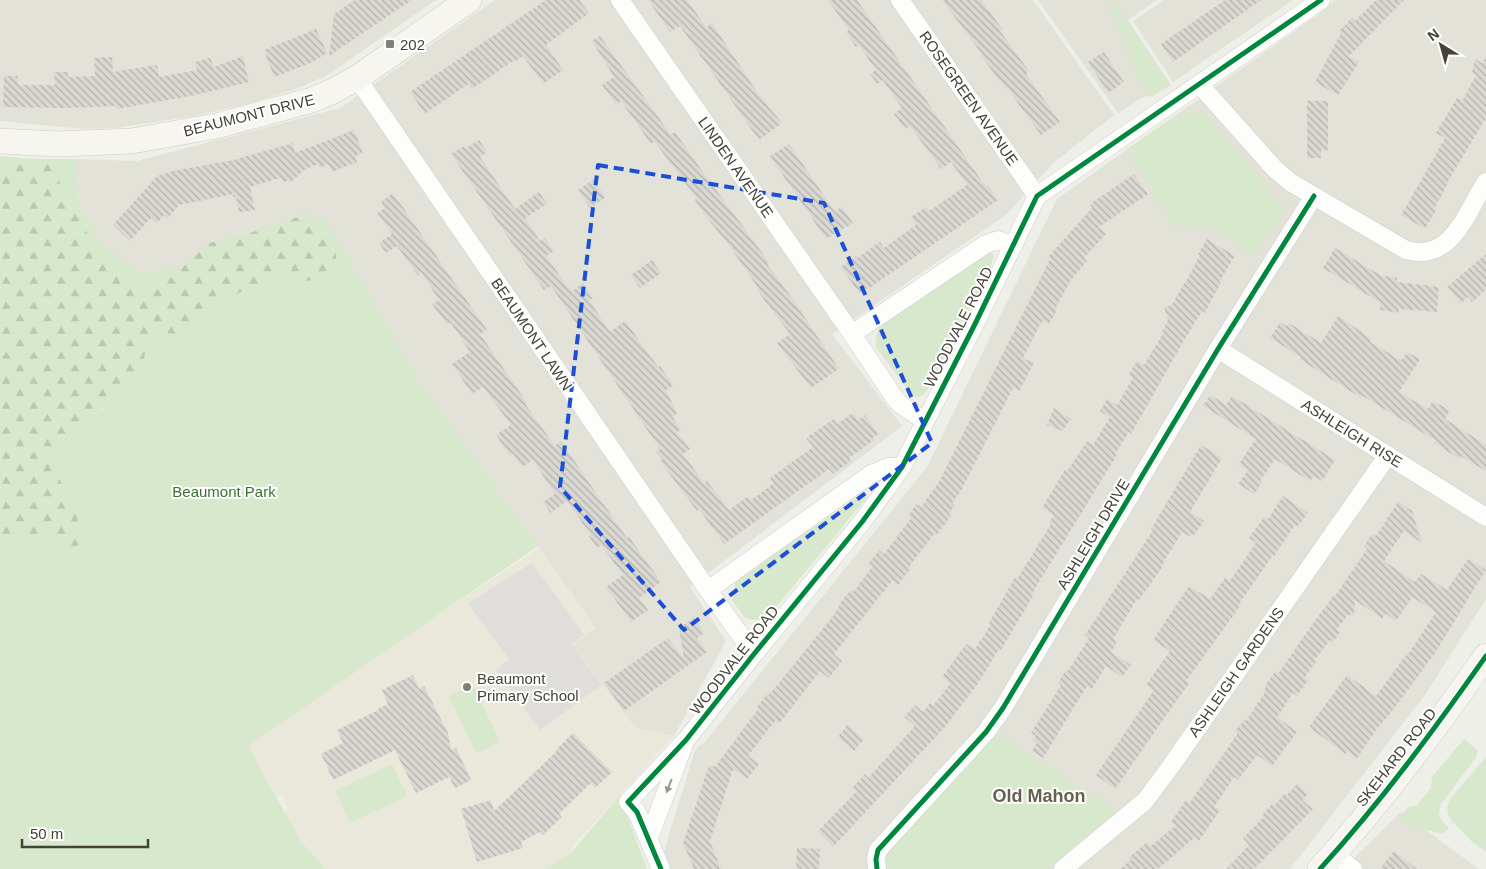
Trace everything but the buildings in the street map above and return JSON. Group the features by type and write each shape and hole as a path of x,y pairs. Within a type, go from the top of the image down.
{"street":[{"name":"BEAUMONT DRIVE","path":"0,141 58,144 132,141 216,126 312,100 357,78 470,0"},
{"name":"LINDEN AVENUE","path":"620,0 852,334"},
{"name":"ROSEGREEN AVENUE","path":"900,0 1037,196"},
{"name":"WOODVALE ROAD","path":"686,740 862,522 902,468 1037,196 1321,0"},
{"name":"BEAUMONT LAWN","path":"357,78 708,590"},
{"path":"1199,84 1274,168 1290,182 1406,250 1429,252 1438,249 1454,235 1486,182"},
{"name":"ASHLEIGH DRIVE","path":"877,869 876,859 878,850 986,732 1003,708 1218,349 1314,196"},
{"name":"WOODVALE ROAD","path":"852,334 986,244 998,240 1012,246"},
{"path":"852,334 894,397 901,405 924,421"},
{"name":"ASHLEIGH RISE","path":"1218,349 1486,516"},
{"name":"ASHLEIGH GARDENS","path":"1063,869 1147,798 1388,455"},
{"path":"708,590 871,474 888,467 902,468"},
{"name":"WOODVALE ROAD","path":"708,590 754,654"},
{"name":"SKEHARD ROAD","path":"1336,864 1455,702 1486,656"},
{"path":"649,838 686,740"},
{"path":"661,869 637,812 628,802 686,740"}],"highlighted area":[{"path":"598,165 824,203 932,443 684,630 560,487"}],"shaded area":[{"path":"0,0 436,0 326,76 296,89 254,102 195,116 115,128 83,129 0,121"},
{"path":"495,0 1033,0 1114,115 1052,164 1006,215 832,334 902,426 690,587 726,641 674,736 635,728 573,645 595,628 418,380 325,217 202,267 139,272 103,244 79,208 76,159 137,161 340,108"},
{"path":"1038,0 1157,0 1128,20 1171,85 1152,97 1145,96 1118,113"},
{"path":"1164,0 1293,0 1173,82 1133,21"},
{"path":"1335,0 1486,0 1486,599 1425,695 1290,869 671,869 664,851 695,750 704,743 927,467 1057,199 1316,16"},
{"name":"Beaumont Primary School","path":"539,548 595,629 573,645 635,728 674,736 574,845 571,853 546,869 326,869 319,865 306,851 284,813 288,808 282,795 276,796 245,743"},
{"path":"532,563 584,635 572,644 602,685 540,730 496,670 509,659 468,603"},
{"path":"1401,812 1479,869 1343,869"}],"green space":[{"path":"1113,1 1170,84 1153,96 1146,93 1112,14 1109,5"},
{"path":"1194,112 1202,113 1210,119 1280,204 1283,214 1254,254 1213,226 1175,225 1172,223 1127,149 1165,123"},
{"name":"Beaumont Park","path":"0,156 31,159 76,159 79,208 103,244 139,272 202,267 325,217 418,380 538,546 248,746 301,842 326,869 0,869"},
{"path":"0,159 53,164 65,196 96,247 109,262 142,286 169,280 209,243 247,234 307,214 323,227 334,241 337,264 328,280 297,281 285,276 254,286 200,315 175,335 165,332 148,340 141,371 97,421 85,430 57,445 52,463 77,515 79,545 66,548 46,538 31,535 16,536 0,547"},
{"path":"988,253 992,253 994,256 989,271 928,389 922,396 912,396 876,347 876,337 880,325"},
{"path":"865,495 867,497 865,500 766,619 755,620 745,618 732,600 736,580 858,497"},
{"path":"473,685 500,742 476,753 449,696"},
{"path":"997,734 1117,812 1048,869 887,869 886,859 888,851"},
{"path":"1464,739 1477,750 1477,756 1441,804 1439,814 1441,820 1449,828 1442,834 1412,826 1399,820 1408,807 1417,805 1431,788 1432,777"},
{"path":"1486,757 1486,852 1471,841 1452,821 1448,815 1447,807 1450,799"},
{"path":"392,764 407,796 350,823 335,791"},
{"path":"620,795 647,869 546,869 571,853"}],"cycle path":[{"path":"661,869 637,812 628,802 686,740 862,522 902,467 975,324 1037,196 1321,0"},
{"path":"877,869 876,859 878,850 986,732 1003,708 1218,349 1314,196"},
{"path":"1320,869 1343,844 1406,765 1486,656"}],"place":[{"name":"202","path":"390,44"},
{"name":"Beaumont Primary School","path":"467,687"}],"district":[{"name":"Old Mahon","path":"1039,796"}]}
